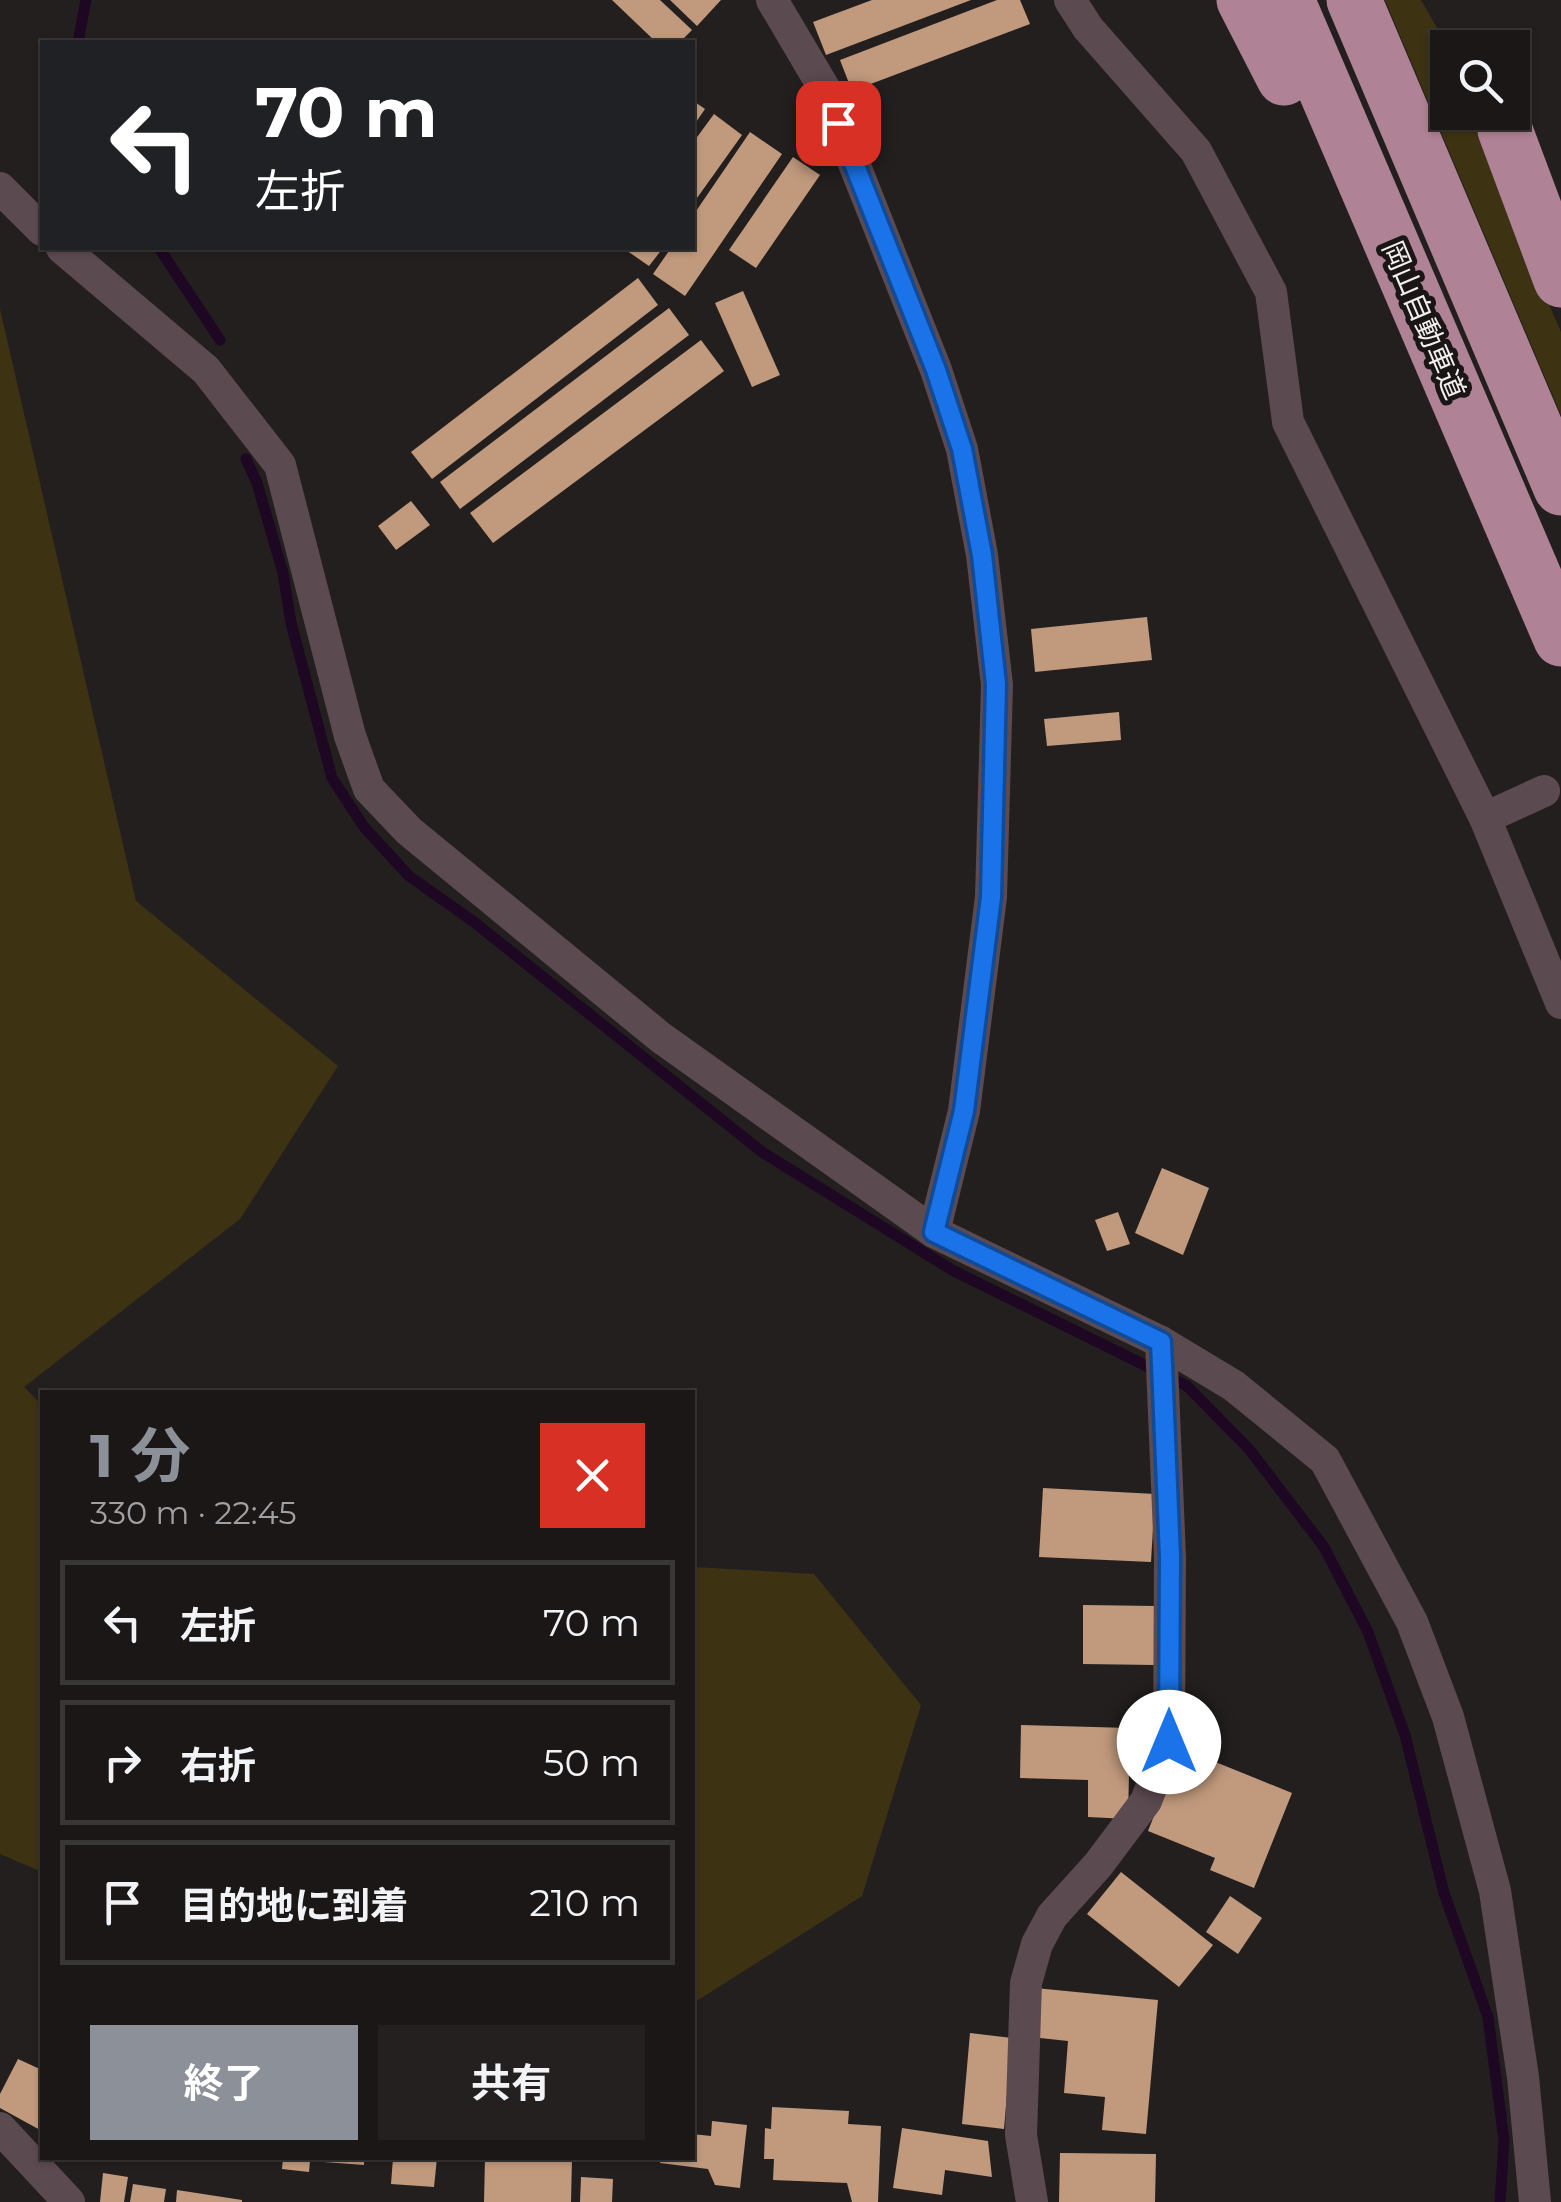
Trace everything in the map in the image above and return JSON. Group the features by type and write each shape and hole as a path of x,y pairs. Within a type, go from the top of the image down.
{"highway":[{"path":"1244,0 1553,620"},
{"name":"岡山自動車道","path":"1287,0 1553,620"},
{"path":"1354,0 1561,488"},
{"path":"1506,130 1561,280"}],"street":[{"path":"772,0 824,88 936,370 962,449 982,555 996,684 991,897 964,1111 934,1232"},
{"path":"1070,0 1088,28 1196,151 1271,292 1288,422 1485,818 1561,1003"},
{"path":"0,188 40,228"},
{"path":"64,250 206,370 280,465 350,736 370,789 409,831 660,1036 934,1232 1162,1364 1234,1386 1325,1460 1412,1622 1448,1716 1495,1891 1523,2077 1534,2202"},
{"path":"1485,818 1544,791"},
{"path":"1032,2202 1021,2135 1026,1983 1037,1944 1052,1916 1098,1865 1146,1800 1169,1742 1170,1557 1162,1364"},
{"path":"0,2128 69,2202"}],"shaded area":[{"path":"1385,0 1421,0 1438,30 1430,30 1430,106"},
{"path":"1440,130 1485,130 1561,332 1561,415"},
{"path":"0,309 136,901 338,1066 240,1219 24,1387 40,1403 40,1871 0,1854"},
{"path":"695,1567 814,1574 921,1705 862,1896 698,2000"}],"building":[{"path":"612,0 660,0 692,30 682,40 654,40"},
{"path":"670,0 721,0 697,26"},
{"path":"872,0 971,0 826,55 813,22"},
{"path":"997,0 1020,0 1030,24 852,91 840,60"},
{"path":"695,102 705,109 695,124"},
{"path":"714,114 742,135 695,201 695,140"},
{"path":"750,132 782,154 685,296 653,274 670,250 695,250 695,213"},
{"path":"793,157 820,175 756,268 729,250"},
{"path":"626,250 661,250 649,266"},
{"path":"638,278 658,305 432,479 411,452"},
{"path":"743,291 780,375 752,387 715,303"},
{"path":"669,308 689,335 460,509 440,482"},
{"path":"701,340 724,371 493,543 470,513"},
{"path":"411,501 430,525 396,550 378,526"},
{"path":"1147,617 1152,660 1035,672 1031,629"},
{"path":"1119,712 1121,740 1047,746 1044,719"},
{"path":"1162,1168 1209,1188 1183,1255 1135,1233"},
{"path":"1118,1212 1130,1244 1107,1251 1095,1220"},
{"path":"1043,1488 1155,1494 1151,1562 1039,1557"},
{"path":"1083,1605 1156,1606 1155,1665 1083,1664"},
{"path":"1021,1725 1130,1728 1128,1819 1088,1817 1088,1780 1020,1778"},
{"path":"1181,1748 1292,1793 1254,1888 1210,1870 1215,1858 1148,1831"},
{"path":"1121,1872 1213,1945 1179,1987 1087,1914"},
{"path":"1230,1896 1262,1918 1238,1954 1206,1932"},
{"path":"1035,1988 1158,2000 1146,2134 1102,2130 1105,2097 1064,2093 1068,2041 1031,2037"},
{"path":"970,2033 1012,2038 1004,2129 962,2124"},
{"path":"18,2059 40,2069 40,2130 0,2108 0,2094"},
{"path":"772,2107 849,2111 848,2124 881,2126 878,2202 852,2202 847,2183 773,2180 774,2159 764,2159 765,2128 771,2129"},
{"path":"712,2121 747,2125 740,2188 715,2185 708,2169 660,2163 695,2160 695,2134 711,2136"},
{"path":"902,2128 988,2141 992,2177 945,2170 942,2195 893,2188"},
{"path":"1060,2153 1156,2154 1155,2202 1059,2202"},
{"path":"283,2160 364,2160 364,2165 310,2161 309,2172 282,2169"},
{"path":"393,2160 437,2160 434,2187 391,2184"},
{"path":"485,2160 572,2160 571,2202 484,2202"},
{"path":"103,2173 128,2177 124,2202 100,2202"},
{"path":"581,2177 613,2179 612,2202 580,2202"},
{"path":"133,2184 166,2189 164,2202 130,2202"},
{"path":"177,2190 242,2200 242,2202 176,2202"}],"waterway":[{"path":"78,40 86,0"},
{"path":"160,250 220,340"},
{"path":"246,459 257,483 283,573 291,623 332,778 364,827 409,876 474,922 762,1152 952,1270 1187,1386 1249,1449 1324,1547 1368,1632 1405,1735 1444,1893 1488,2017 1504,2140 1500,2202"}],"route":[{"path":"838,123 936,370 962,449 982,555 996,684 991,897 964,1111 934,1232 1161,1342 1170,1557 1169,1742"}]}
